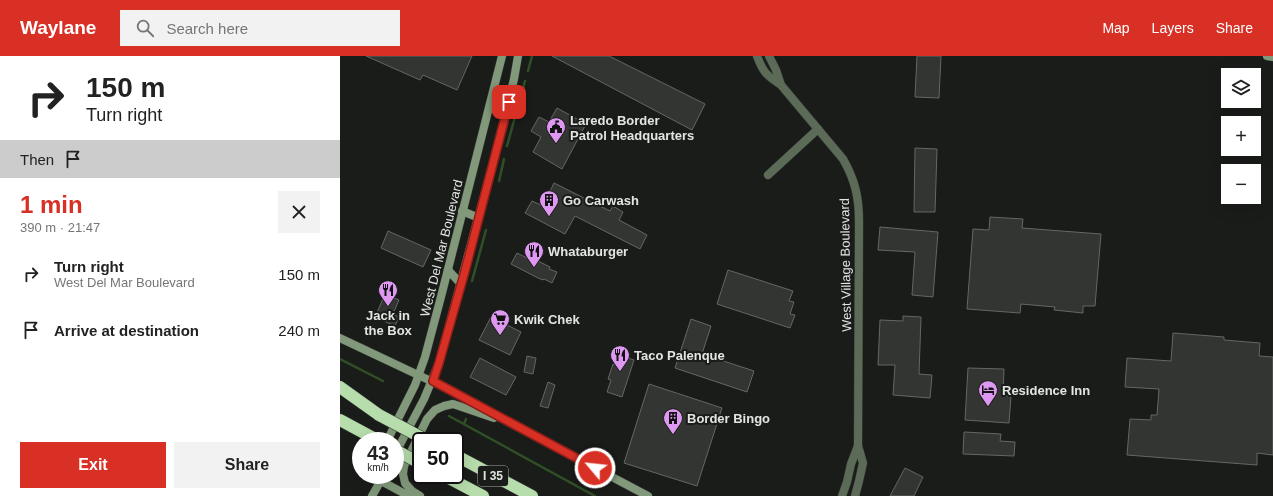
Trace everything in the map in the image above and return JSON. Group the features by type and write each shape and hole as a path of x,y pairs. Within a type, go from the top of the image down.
{"highway":[{"path":"340,387 379,415"},
{"path":"340,395 412,433"},
{"path":"340,420 363,432"},
{"name":"I 35","path":"464,460 532,496"},
{"name":"I 35","path":"461,484 484,496"}],"main road":[{"name":"West Del Mar Boulevard","path":"391,432 419,375 448,270 502,56"},
{"path":"404,437 433,381 439,363 479,218 506,113 518,56"},
{"path":"1267,56 1273,57"},
{"path":"489,108 506,113"},
{"path":"462,211 479,218"},
{"path":"448,270 461,284"},
{"path":"340,338 433,381 648,496"},
{"path":"420,496 405,483 403,474 404,466 427,419 435,410 453,404 470,411 510,423"},
{"path":"372,496 379,484"},
{"path":"391,484 409,496"}],"street":[{"name":"West Village Boulevard","path":"757,56 762,68 768,76 781,85 843,159 855,184 858,198 859,229 858,446 863,463 855,496"},
{"name":"West Village Boulevard","path":"769,56 781,85"},
{"path":"768,175 818,129"},
{"name":"West Village Boulevard","path":"842,496 858,446"}],"building":[{"path":"366,56 472,56 457,90 423,75 420,80"},
{"path":"552,56 609,56 705,104 692,130"},
{"path":"917,56 941,56 939,98 915,97"},
{"name":"Laredo Border Patrol Headquarters","path":"557,108 586,124 562,169 533,152 541,137 531,131 539,117 549,122"},
{"path":"915,148 937,149 935,212 914,212"},
{"path":"554,183 610,211 613,206 623,212 619,220 647,235 640,249 575,216 565,234 525,213 532,201 543,206"},
{"path":"990,217 1023,219 1022,228 1101,234 1095,306 1083,306 1083,313 1054,310 1055,307 1021,304 1020,313 967,309 973,229 989,230"},
{"path":"880,227 938,232 933,297 912,295 915,252 878,250"},
{"path":"388,231 431,250 423,267 381,248"},
{"name":"Whataburger","path":"517,253 531,260 532,258 550,267 549,269 557,272 552,283 538,278 511,264"},
{"path":"728,270 793,291 789,301 794,302 790,314 795,315 790,328 717,304"},
{"name":"Jack in the Box","path":"385,294 399,300 393,314 399,317 395,326 375,317"},
{"path":"903,316 921,317 919,374 932,375 930,398 893,395 895,365 878,365 880,320 903,321"},
{"name":"Kwik Chek","path":"491,317 521,332 510,355 479,340"},
{"path":"691,319 711,326 702,354 754,371 747,392 675,368"},
{"path":"1173,333 1224,337 1224,340 1260,343 1259,356 1273,357 1273,455 1257,453 1257,465 1127,455 1130,419 1151,420 1151,415 1157,415 1159,389 1125,387 1127,358 1171,361"},
{"name":"Taco Palenque","path":"619,355 634,360 622,397 607,392 611,380 608,379 613,364 616,365"},
{"path":"527,356 536,358 533,374 524,372"},
{"path":"480,358 516,377 506,395 470,377"},
{"name":"Residence Inn","path":"968,368 1004,369 1003,396 1011,396 1009,423 965,420"},
{"path":"548,382 555,385 548,408 540,406"},
{"name":"Border Bingo","path":"649,384 722,408 697,486 624,463"},
{"path":"964,432 1001,434 1000,441 1015,442 1014,456 963,454"},
{"path":"905,468 923,477 914,496 890,496"}],"waterway":[{"path":"528,71 532,56"},
{"path":"507,146 525,81"},
{"path":"499,181 504,159"},
{"path":"472,281 486,230"},
{"path":"340,359 383,381"},
{"path":"449,416 595,496"},
{"path":"464,424 466,419"}],"place":[{"name":"Laredo Border Patrol Headquarters","path":"556,144"},
{"name":"Go Carwash","path":"549,217"},
{"name":"Whataburger","path":"534,268"},
{"name":"Jack in the Box","path":"388,307"},
{"name":"Kwik Chek","path":"500,336"},
{"name":"Taco Palenque","path":"620,372"},
{"name":"Residence Inn","path":"988,407"},
{"name":"Border Bingo","path":"673,435"}],"route":[{"path":"509,102 465,271 433,381 595,468"}]}
